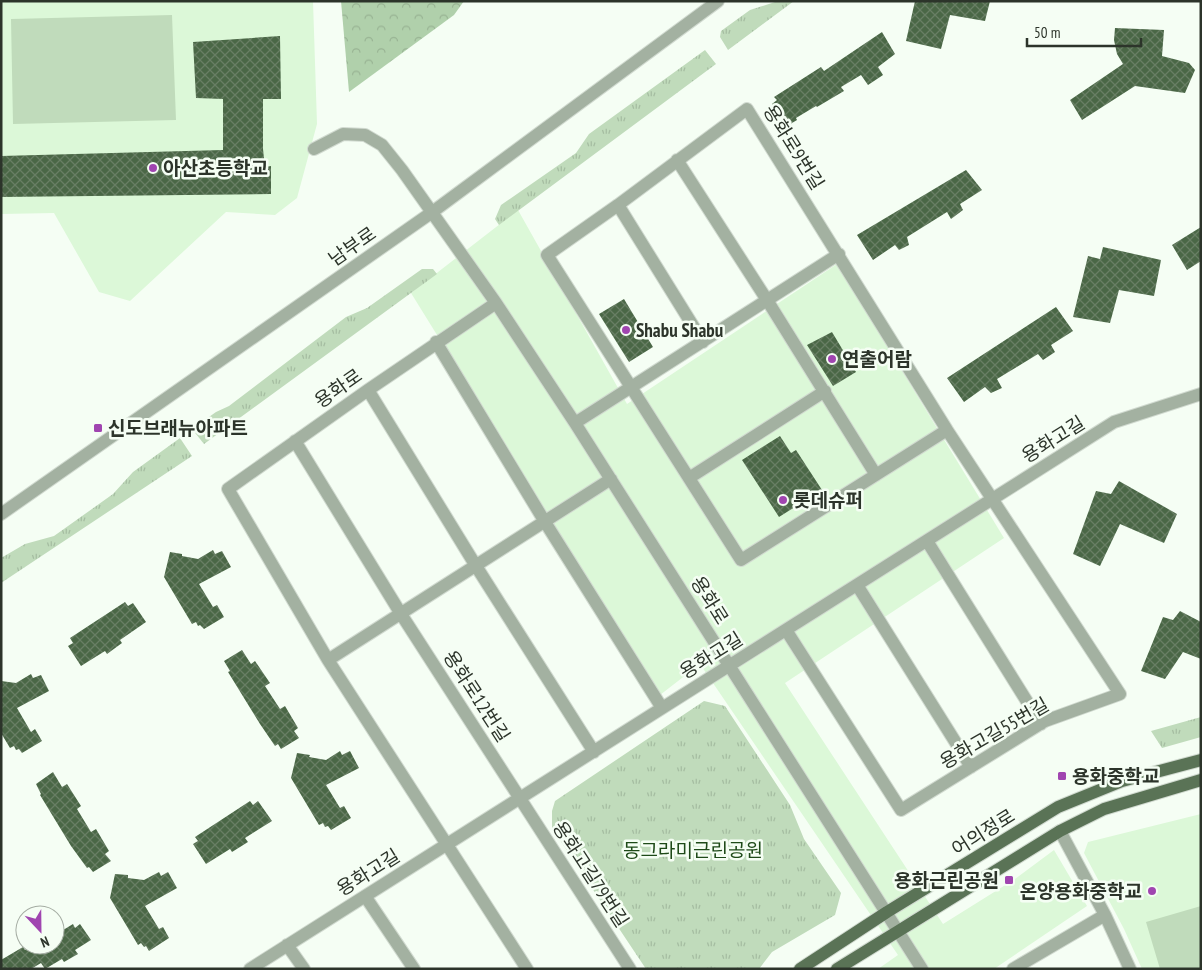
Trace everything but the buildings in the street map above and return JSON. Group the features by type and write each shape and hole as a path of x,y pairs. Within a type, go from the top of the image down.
{"main road":[{"name":"어의정로","path":"800,969 887,912 1058,807 1122,781 1201,760"},
{"name":"어의정로","path":"837,969 1060,831 1104,809 1201,780"}],"street":[{"name":"남부로","path":"1,514 431,213 718,1"},
{"name":"용화로9번길","path":"947,430 740,560 547,255 747,109 947,430 994,499"},
{"name":"용화로","path":"314,149 343,134 365,135 382,145 496,303 575,423 922,969"},
{"path":"677,160 825,391 876,475"},
{"path":"618,205 703,342"},
{"path":"575,423 839,254"},
{"name":"용화로","path":"328,660 228,488 436,342 496,303"},
{"path":"436,342 545,522 662,708"},
{"path":"368,390 476,566 594,752"},
{"path":"689,478 825,391"},
{"name":"용화고길","path":"250,969 1114,422 1201,394"},
{"name":"용화로12번길","path":"295,442 401,614 521,799"},
{"path":"527,969 328,660 611,479"},
{"name":"용화고길55번길","path":"786,630 901,810 1041,724 1120,694 994,499"},
{"path":"927,541 1041,724"},
{"path":"857,585 972,767"},
{"name":"용화고길79번길","path":"521,799 630,969"},
{"path":"1060,831 1105,915 1130,969"},
{"path":"365,896 414,969"},
{"path":"1013,969 1105,915"},
{"path":"288,945 304,969"}],"shaded area":[{"name":"아산초등학교","path":"1,1 313,1 317,124 297,198 275,215 226,212 130,301 99,292 54,213 1,214"},
{"path":"518,210 627,404 837,264 1004,538 785,683 943,924 1015,879 1054,850 1087,906 994,969 878,969 898,955 700,664 660,695 411,293"},
{"name":"온양용화중학교","path":"1201,814 1201,969 1142,969 1124,929 1084,853 1088,842"}],"green space":[{"path":"341,1 464,1 454,15 349,92"},
{"path":"778,1 794,1 728,50 720,37 721,31 750,10"},
{"path":"172,15 176,120 13,124 11,19"},
{"path":"705,50 716,64 499,225 495,219 501,205 576,153 589,134"},
{"path":"422,269 433,269 437,274 204,444 192,429 216,412 229,406 346,317 367,308"},
{"path":"180,438 192,456 1,583 1,558 25,544 54,536 113,494 133,472"},
{"name":"동그라미근린공원","path":"704,701 725,706 790,805 804,839 841,893 835,915 772,952 759,969 646,969 552,828 552,811 555,801"},
{"path":"1201,717 1201,737 1162,748 1151,731"},
{"path":"1201,906 1201,969 1160,969 1146,922"}],"place":[{"name":"아산초등학교","path":"153,168"},
{"name":"Shabu Shabu","path":"626,330"},
{"name":"연출어람","path":"832,359"},
{"name":"신도브래뉴아파트","path":"98,428"},
{"name":"롯데슈퍼","path":"783,500"},
{"name":"용화중학교","path":"1062,776"},
{"name":"용화근린공원","path":"1009,880"},
{"name":"온양용화중학교","path":"1152,891"}]}
